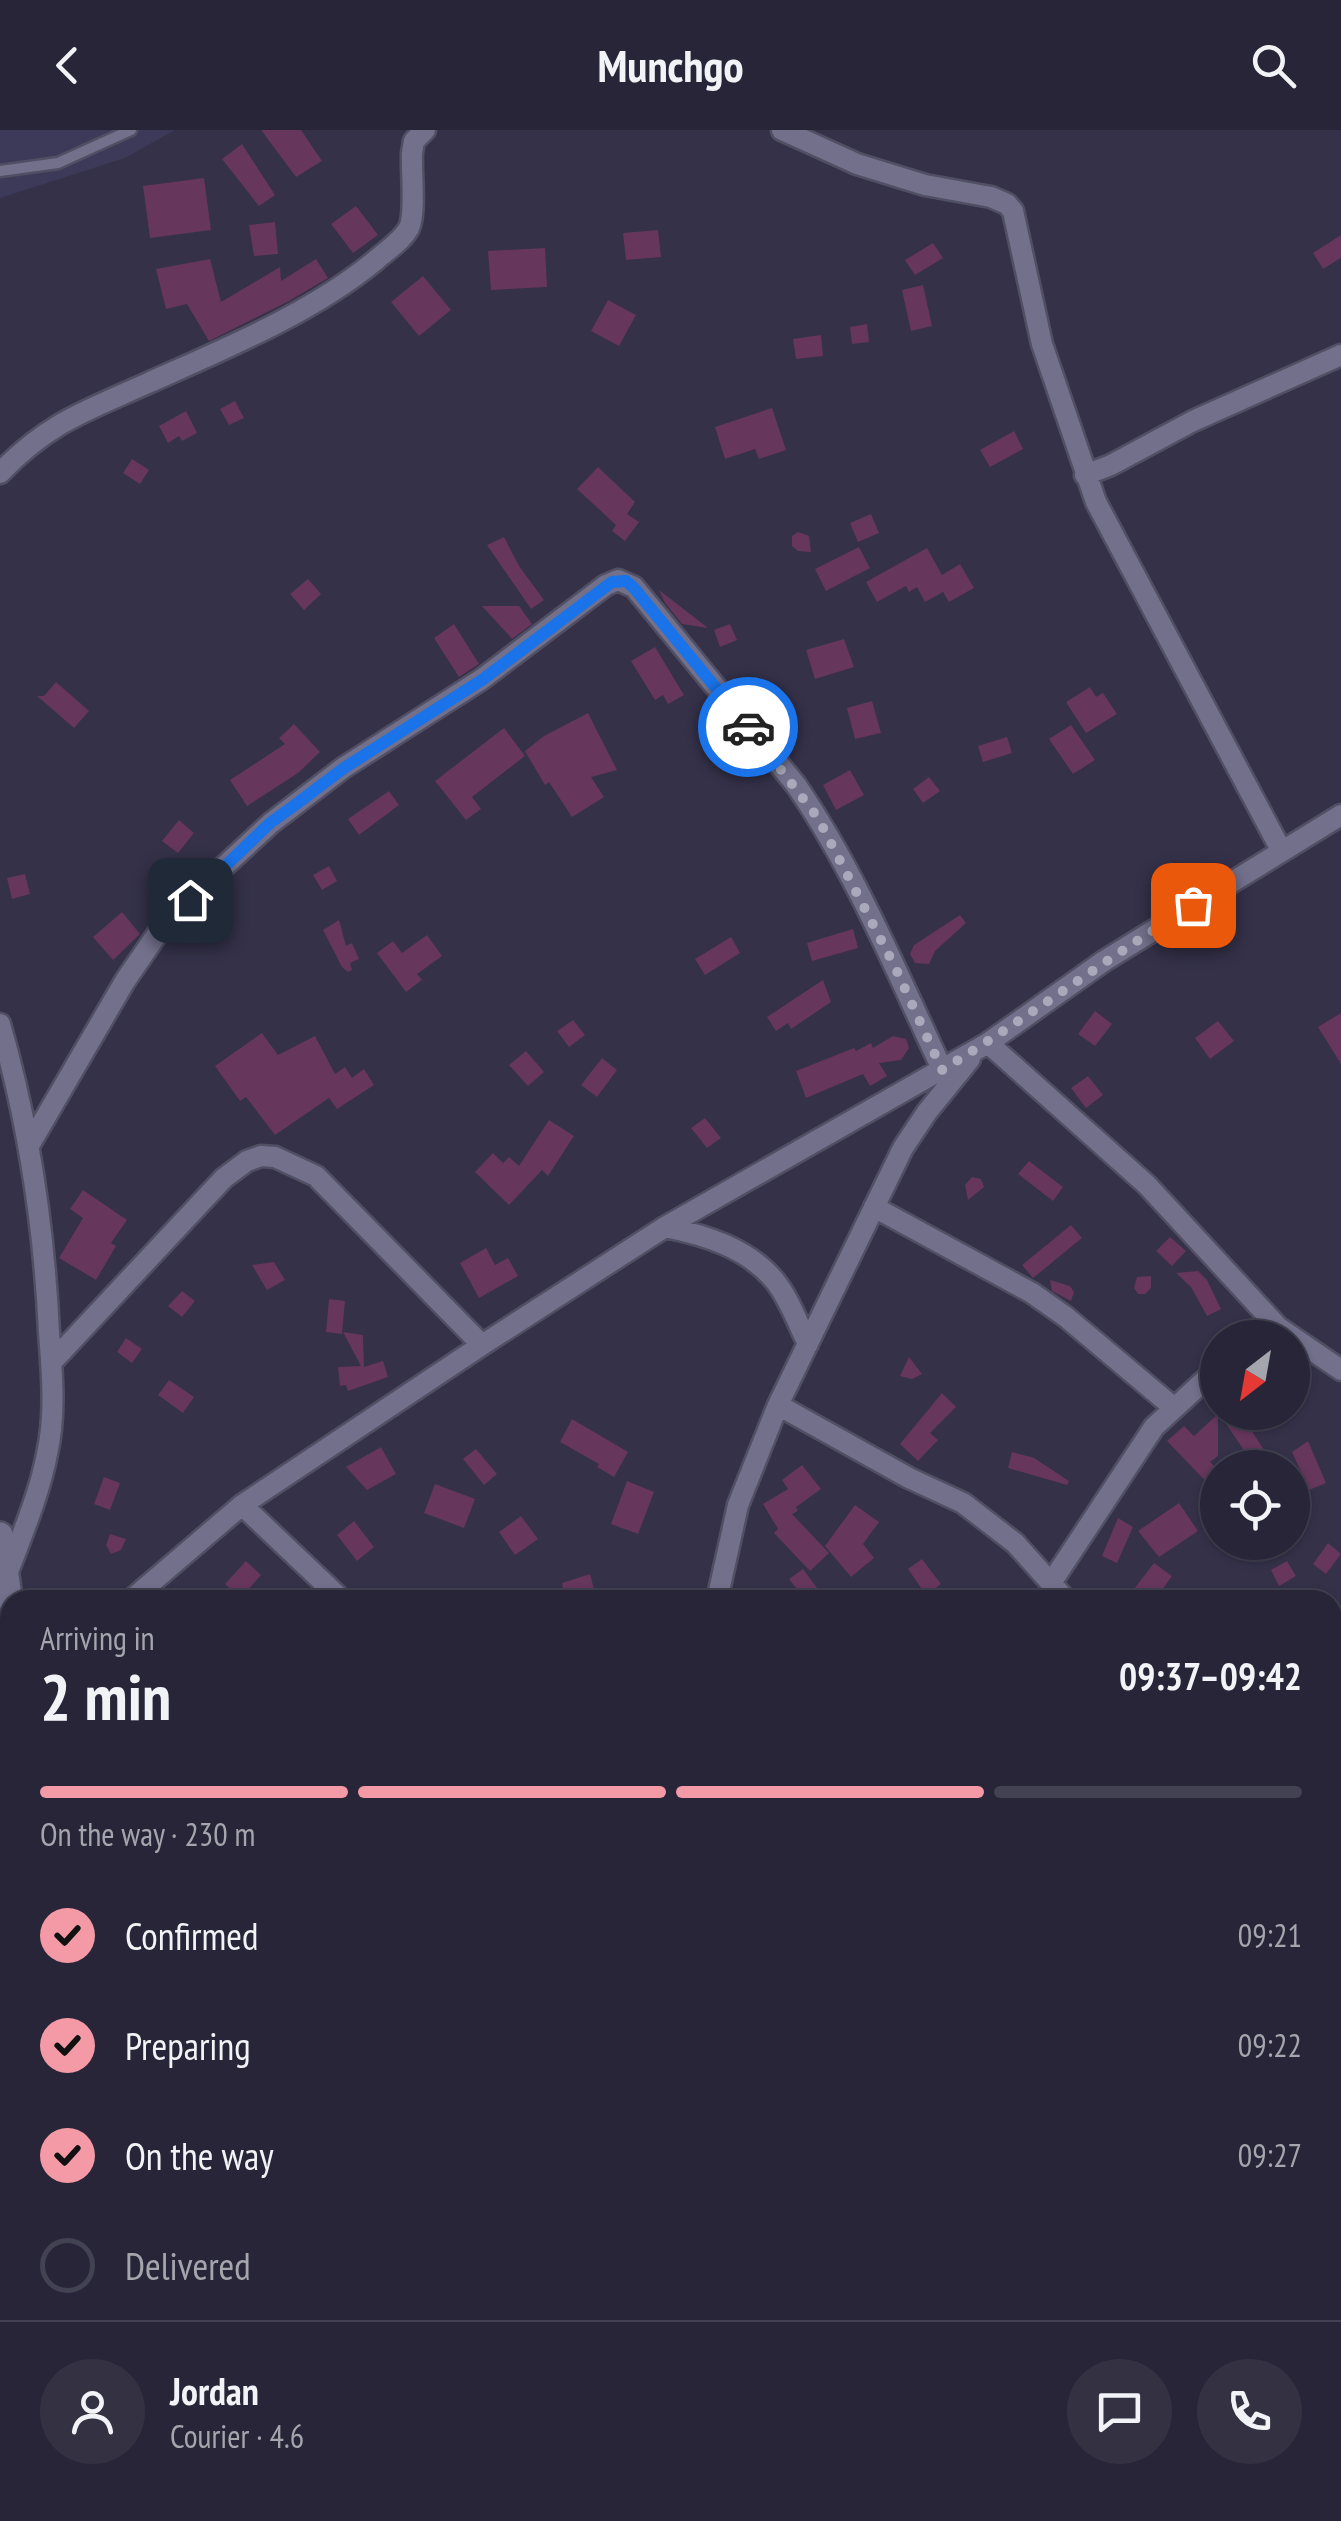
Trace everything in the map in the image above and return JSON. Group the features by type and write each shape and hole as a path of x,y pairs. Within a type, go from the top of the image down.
{"street":[{"path":"0,473 36,438 83,409 163,376 325,297 366,268 403,237 410,225 412,152 414,141 425,130"},
{"path":"782,130 857,164 924,185 1007,204 1015,219 1042,344 1085,474 1128,566 1281,850"},
{"path":"1085,474 1111,465 1193,420 1341,356"},
{"path":"30,1144 125,981 162,927 217,873 270,823 344,768 482,680 606,585 618,580 634,588 796,785 818,818 895,967 942,1070"},
{"path":"143,1590 242,1505 482,1345 665,1227 984,1045 1104,961 1341,815"},
{"path":"0,1024 30,1144 42,1236 53,1415 48,1454 8,1590"},
{"path":"719,1590 738,1505 778,1405 874,1206 927,1112 984,1045"},
{"path":"984,1045 1147,1186 1260,1320"},
{"path":"51,1362 224,1178 260,1156 276,1156 316,1176 482,1345"},
{"path":"874,1206 1032,1293 1173,1407"},
{"path":"665,1227 699,1234 752,1260 777,1284 808,1344"},
{"path":"1310,1353 1341,1370"},
{"path":"1051,1583 1139,1446 1200,1384"},
{"path":"778,1405 963,1503 1015,1543 1057,1590"},
{"path":"242,1505 331,1590"},
{"path":"0,1535 8,1590"}],"lane":[{"path":"0,171 58,163 131,130"}],"shaded area":[{"path":"0,130 175,130 125,158 0,198"}],"building":[{"path":"261,130 301,130 322,161 296,177"},
{"path":"242,144 275,195 259,206 222,159"},
{"path":"204,178 211,230 150,238 143,186"},
{"path":"356,206 378,235 353,253 331,224"},
{"path":"275,222 278,254 254,256 249,225"},
{"path":"658,230 661,257 626,260 623,233"},
{"path":"1341,235 1341,258 1323,269 1313,253"},
{"path":"933,243 943,258 915,275 905,260"},
{"path":"545,248 547,287 491,290 488,251"},
{"path":"210,259 221,302 280,267 281,281 316,259 328,278 209,341 187,304 166,309 156,269"},
{"path":"423,276 451,310 419,336 391,302"},
{"path":"923,285 932,326 911,331 902,290"},
{"path":"608,300 636,315 619,346 591,331"},
{"path":"867,324 869,342 852,344 850,327"},
{"path":"821,335 823,356 796,359 793,339"},
{"path":"235,401 244,418 229,425 220,409"},
{"path":"772,408 786,450 759,459 755,449 725,459 715,427"},
{"path":"186,411 197,433 182,441 179,436 168,443 159,426"},
{"path":"1014,431 1023,449 990,467 980,450"},
{"path":"132,459 149,470 140,484 123,473"},
{"path":"598,467 635,502 627,514 639,522 625,541 612,531 616,525 577,489"},
{"path":"871,514 879,533 858,542 850,523"},
{"path":"798,532 809,536 811,552 792,546 792,536"},
{"path":"504,537 544,600 531,609 487,545"},
{"path":"859,547 870,568 826,591 815,569"},
{"path":"927,548 942,575 960,564 974,588 949,602 943,592 925,602 917,587 909,592 906,586 877,602 866,582"},
{"path":"308,579 321,594 304,610 290,594"},
{"path":"659,590 708,628 682,624"},
{"path":"482,606 519,606 532,624 512,639"},
{"path":"454,624 479,664 459,677 434,638"},
{"path":"730,624 737,640 720,647 714,630"},
{"path":"844,639 854,667 815,679 806,650"},
{"path":"655,647 684,695 668,704 663,695 655,700 631,661"},
{"path":"56,682 89,711 74,728 37,696 44,696"},
{"path":"1090,687 1096,697 1103,693 1117,714 1086,733 1066,702"},
{"path":"872,701 881,733 855,739 847,708"},
{"path":"588,713 617,770 591,777 604,797 572,817 549,782 545,785 525,751 544,736"},
{"path":"294,724 320,752 298,773 247,806 230,780 285,744 279,738"},
{"path":"1071,725 1095,760 1073,774 1049,739"},
{"path":"504,728 525,756 472,797 481,809 466,820 435,781"},
{"path":"1007,737 1012,753 983,762 978,746"},
{"path":"850,770 864,795 836,810 823,785"},
{"path":"929,777 940,791 923,803 913,789"},
{"path":"389,791 399,805 359,835 348,819"},
{"path":"179,820 194,833 178,853 162,841"},
{"path":"329,866 337,881 322,890 313,875"},
{"path":"25,874 30,894 12,899 7,878"},
{"path":"122,912 140,934 113,960 93,937"},
{"path":"960,915 966,923 935,951 929,964 915,963 910,954 914,945"},
{"path":"339,920 346,946 352,943 359,959 350,963 352,970 348,972 323,930"},
{"path":"853,929 858,948 812,961 807,943"},
{"path":"427,935 442,956 417,974 422,980 406,992 377,953 393,941 402,953"},
{"path":"731,937 740,953 705,975 695,959"},
{"path":"823,980 831,1002 791,1029 788,1023 776,1031 767,1017"},
{"path":"1095,1011 1112,1024 1095,1046 1078,1034"},
{"path":"1341,1013 1341,1064 1318,1027"},
{"path":"573,1020 585,1035 569,1047 557,1031"},
{"path":"1218,1021 1234,1041 1210,1059 1195,1038"},
{"path":"262,1033 278,1055 315,1036 335,1074 345,1067 352,1078 364,1069 374,1085 337,1109 329,1098 275,1135 246,1097 240,1101 215,1066"},
{"path":"893,1036 906,1039 909,1048 901,1060 879,1063 887,1076 870,1086 863,1074 806,1098 796,1071 854,1048 856,1051 871,1043 873,1048"},
{"path":"526,1051 544,1072 528,1086 509,1065"},
{"path":"602,1058 617,1070 597,1097 581,1085"},
{"path":"1088,1076 1103,1095 1086,1108 1071,1088"},
{"path":"705,1118 721,1138 707,1148 691,1128"},
{"path":"549,1120 574,1136 548,1176 542,1170 509,1205 475,1172 493,1153 503,1163 509,1157 519,1166"},
{"path":"1029,1161 1063,1187 1053,1201 1018,1174"},
{"path":"972,1177 981,1179 984,1187 968,1200 965,1185"},
{"path":"83,1190 127,1220 111,1243 116,1246 96,1280 59,1258 83,1218 70,1209"},
{"path":"1071,1225 1082,1238 1033,1278 1022,1265"},
{"path":"1170,1237 1186,1251 1172,1266 1156,1251"},
{"path":"486,1248 495,1265 508,1258 518,1276 479,1298 460,1263"},
{"path":"274,1262 285,1280 267,1290 252,1265"},
{"path":"1198,1271 1207,1280 1221,1309 1207,1316 1191,1287 1176,1273"},
{"path":"1151,1276 1151,1288 1138,1294 1134,1288 1137,1277"},
{"path":"1050,1280 1070,1286 1074,1292 1071,1301 1052,1291"},
{"path":"182,1291 195,1301 182,1317 168,1306"},
{"path":"329,1299 345,1301 342,1334 326,1332"},
{"path":"343,1332 363,1335 364,1367 383,1361 388,1377 348,1391 346,1385 340,1386 338,1367 361,1366"},
{"path":"126,1338 142,1349 132,1363 117,1352"},
{"path":"909,1357 922,1374 912,1379 900,1376"},
{"path":"169,1380 194,1397 183,1413 158,1395"},
{"path":"942,1393 956,1407 930,1433 938,1440 918,1461 900,1444"},
{"path":"572,1419 628,1452 614,1477 560,1442"},
{"path":"1184,1426 1194,1436 1201,1430 1218,1430 1218,1450 1200,1450 1200,1475 1167,1441"},
{"path":"1230,1430 1251,1430 1264,1450 1244,1450"},
{"path":"1308,1441 1326,1483 1310,1490 1310,1450 1295,1450"},
{"path":"381,1447 396,1474 367,1490 346,1467"},
{"path":"476,1449 497,1474 484,1485 463,1459"},
{"path":"1012,1452 1034,1458 1069,1481 1067,1485 1008,1468"},
{"path":"802,1465 821,1489 792,1514 829,1553 810,1571 774,1533 778,1529 763,1504 788,1489 782,1480"},
{"path":"104,1477 120,1483 110,1510 94,1504"},
{"path":"627,1481 654,1492 638,1534 611,1524"},
{"path":"435,1484 475,1499 464,1528 424,1513"},
{"path":"1179,1503 1198,1531 1159,1557 1138,1531"},
{"path":"855,1505 879,1522 863,1544 874,1558 851,1577 825,1546"},
{"path":"521,1516 538,1539 515,1555 499,1532"},
{"path":"1118,1518 1133,1527 1117,1563 1102,1556"},
{"path":"354,1521 374,1547 357,1561 337,1535"},
{"path":"110,1534 126,1539 121,1550 111,1554 106,1545"},
{"path":"1328,1543 1341,1554 1326,1574 1313,1564"},
{"path":"922,1559 941,1584 933,1590 923,1590 908,1569"},
{"path":"246,1561 261,1575 248,1590 232,1590 225,1584"},
{"path":"1287,1561 1296,1576 1279,1586 1271,1570"},
{"path":"1154,1563 1172,1576 1162,1590 1133,1590"},
{"path":"803,1569 819,1590 797,1590 789,1579"},
{"path":"590,1574 594,1590 563,1590 562,1583"}],"way so far":[{"path":"748,727 818,818 895,967 942,1070 1193,905"}],"route":[{"path":"190,900 270,823 344,768 482,680 606,585 618,580 634,588 748,727"}]}
